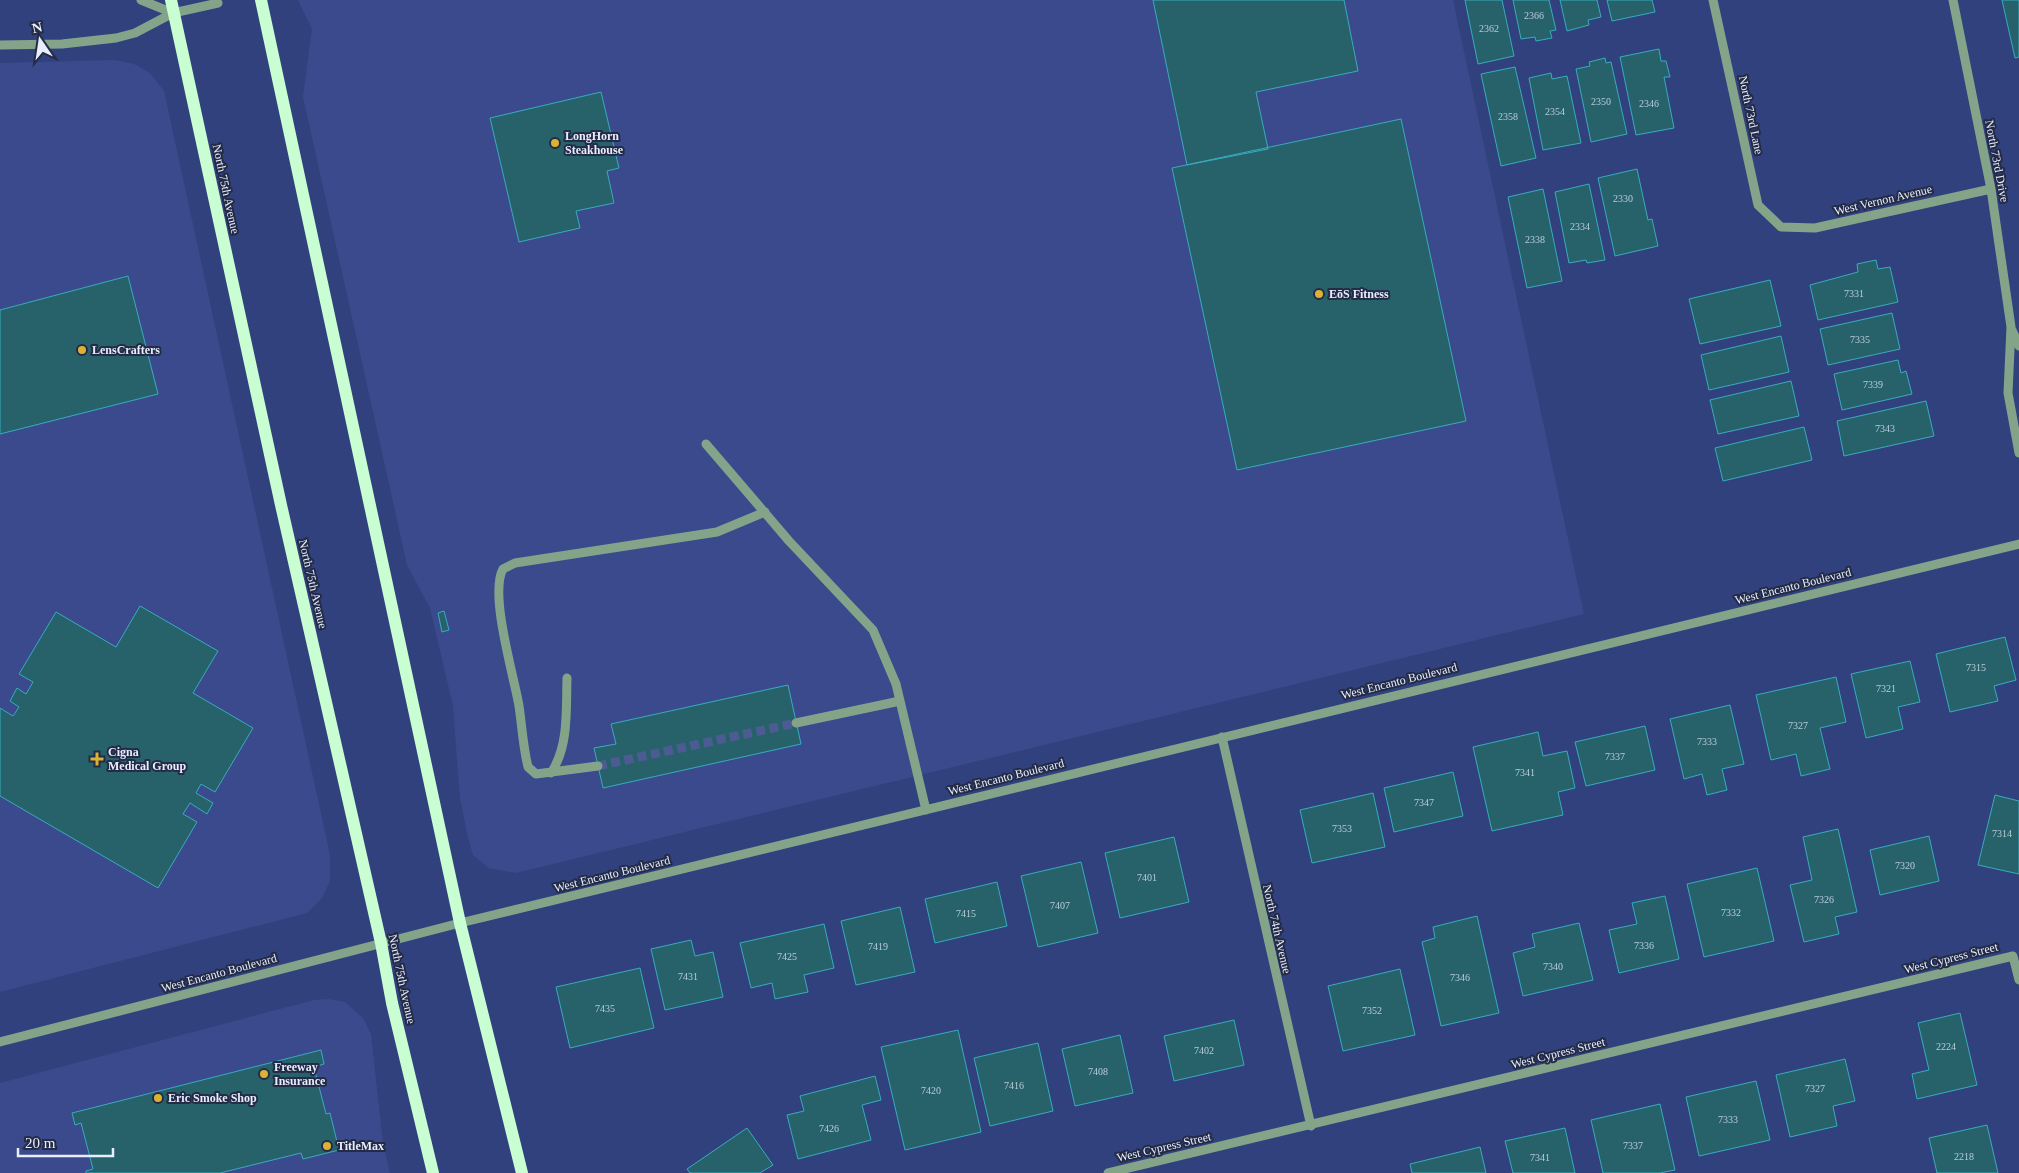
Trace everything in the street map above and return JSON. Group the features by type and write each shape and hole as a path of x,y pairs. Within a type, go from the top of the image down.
{"main road":[{"path":"261,0 460,923 522,1173"},
{"name":"North 75th Avenue","path":"172,6 283,514 381,943 392,1003 433,1173"}],"street":[{"path":"142,0 172,6 218,4"},
{"name":"North 73rd Lane","path":"1713,0 1758,206 1781,227"},
{"name":"North 73rd Drive","path":"1953,0 1991,189 2011,327 2008,393 2019,453"},
{"path":"0,44 62,44 116,38 135,33 172,6"},
{"name":"West Vernon Avenue","path":"1781,227 1816,228 1991,189"},
{"name":"North 73rd Drive","path":"2011,327 2019,346"},
{"path":"706,444 788,541 873,630 896,684 926,810"},
{"path":"598,766 536,774 528,767 500,607 498,585 503,570 515,563 717,532 765,512"},
{"name":"West Encanto Boulevard","path":"0,1042 460,923 2019,544"},
{"path":"551,773 559,761 565,734 567,678"},
{"path":"796,723 900,702"},
{"name":"North 74th Avenue","path":"1222,737 1268,948 1311,1126"},
{"name":"West Cypress Street","path":"1108,1173 1311,1126 2013,956 2019,980"}],"shaded area":[{"path":"298,0 1453,0 1584,614 516,873 489,868 473,855 468,838 460,799 453,706 430,608 407,565 303,97 312,29"},
{"path":"115,60 134,64 150,73 164,91 330,855 330,881 322,898 307,913 0,992 0,63"},
{"path":"328,999 345,1002 363,1018 371,1034 383,1144 390,1173 0,1173 0,1083 314,1000"}],"building":[{"path":"1153,0 1344,0 1358,71 1256,92 1268,149 1187,165"},
{"path":"1465,0 1502,0 1514,56 1478,64"},
{"path":"1513,0 1549,0 1556,30 1550,31 1552,38 1536,41 1535,37 1521,39"},
{"path":"1560,0 1597,0 1601,17 1588,20 1589,25 1567,31"},
{"path":"1607,0 1652,0 1655,12 1612,21"},
{"path":"2002,0 2019,0 2019,57 2015,58"},
{"path":"1659,49 1661,61 1666,61 1670,77 1664,77 1674,128 1636,135 1620,57"},
{"path":"1605,58 1606,63 1611,62 1627,134 1591,142 1576,69 1590,66 1589,62"},
{"path":"1515,67 1536,158 1501,166 1481,74"},
{"path":"1551,73 1552,79 1567,76 1581,143 1543,150 1529,78"},
{"name":"LongHorn Steakhouse","path":"601,92 619,168 607,171 614,203 576,211 580,228 519,242 490,118"},
{"name":"EōS Fitness","path":"1401,119 1466,421 1237,470 1172,168"},
{"path":"1637,169 1648,220 1652,219 1658,246 1615,256 1598,178"},
{"path":"1589,184 1605,260 1587,263 1586,260 1569,263 1555,192"},
{"path":"1543,189 1562,281 1527,288 1508,197"},
{"path":"1876,260 1878,269 1890,267 1898,302 1818,320 1810,285 1858,272 1857,264"},
{"path":"128,276 158,394 0,434 0,310"},
{"path":"1770,280 1781,326 1700,344 1689,299"},
{"path":"1892,313 1900,349 1828,365 1820,329"},
{"path":"1781,336 1789,372 1709,390 1701,355"},
{"path":"1898,360 1901,373 1906,371 1912,394 1842,410 1834,374"},
{"path":"1791,381 1799,416 1718,434 1710,400"},
{"path":"1926,401 1934,436 1844,456 1837,421"},
{"path":"1804,427 1812,460 1723,481 1715,448"},
{"path":"140,606 218,651 193,693 253,728 215,792 201,784 196,793 213,803 207,814 190,803 183,814 197,822 158,888 0,796 0,708 13,716 19,707 10,701 17,688 26,694 33,682 19,674 56,612 116,647"},
{"path":"444,611 449,630 442,632 438,613"},
{"path":"2005,637 2016,680 1994,686 1998,701 1950,712 1936,654"},
{"path":"1910,661 1920,702 1898,707 1903,729 1866,738 1851,674"},
{"path":"1836,677 1846,722 1820,728 1830,769 1801,776 1796,754 1771,760 1756,695"},
{"path":"788,685 801,744 603,788 594,748 616,744 611,724"},
{"path":"1730,705 1744,764 1722,769 1727,790 1707,795 1702,774 1684,779 1670,719"},
{"path":"1645,726 1655,770 1586,786 1575,742"},
{"path":"1538,732 1543,756 1567,751 1575,788 1558,792 1563,815 1492,831 1473,747"},
{"path":"1453,772 1463,816 1394,832 1384,788"},
{"path":"1373,793 1385,847 1312,863 1300,810"},
{"path":"1995,795 2019,801 2019,874 1978,865"},
{"path":"1838,829 1857,912 1835,917 1839,934 1804,942 1790,885 1812,880 1803,837"},
{"path":"1929,836 1939,881 1880,895 1870,850"},
{"path":"1174,837 1189,902 1120,918 1105,853"},
{"path":"1081,862 1098,933 1038,947 1021,876"},
{"path":"1757,868 1774,941 1704,957 1687,884"},
{"path":"997,882 1007,926 935,943 925,899"},
{"path":"1665,896 1679,959 1619,973 1609,930 1637,924 1632,903"},
{"path":"900,907 915,972 856,985 841,921"},
{"path":"1477,916 1499,1013 1441,1026 1422,942 1435,938 1433,927"},
{"path":"1579,923 1593,980 1523,996 1513,953 1535,947 1532,934"},
{"path":"824,924 834,968 804,975 808,992 775,999 772,983 751,988 740,943"},
{"path":"691,940 695,956 713,952 723,997 665,1010 651,949"},
{"path":"640,968 654,1028 570,1048 556,987"},
{"path":"1400,969 1415,1035 1343,1051 1328,986"},
{"path":"1960,1013 1977,1085 1917,1099 1912,1074 1929,1070 1918,1023"},
{"path":"1234,1020 1244,1065 1174,1081 1164,1036"},
{"path":"958,1030 981,1132 905,1150 881,1047"},
{"path":"1120,1035 1133,1093 1075,1106 1062,1049"},
{"path":"1038,1043 1053,1111 990,1126 974,1058"},
{"path":"321,1050 324,1064 314,1067 326,1114 330,1113 339,1150 303,1159 301,1153 220,1173 86,1173 86,1171 93,1169 81,1123 75,1125 72,1113"},
{"path":"1845,1059 1855,1101 1833,1106 1837,1126 1790,1137 1776,1075"},
{"path":"875,1076 881,1100 862,1105 871,1140 798,1159 787,1115 804,1111 800,1096"},
{"path":"1756,1081 1770,1140 1699,1156 1686,1097"},
{"path":"1660,1104 1675,1170 1660,1173 1603,1173 1591,1120"},
{"path":"1987,1125 1998,1173 1937,1173 1929,1138"},
{"path":"747,1128 773,1165 760,1173 690,1173 687,1169"},
{"path":"1565,1128 1575,1173 1513,1173 1505,1141"},
{"path":"1480,1147 1486,1173 1412,1173 1410,1164"}],"tunnel":[{"path":"598,766 796,723"}],"place":[{"name":"LongHorn Steakhouse","path":"555,143"},
{"name":"EōS Fitness","path":"1319,294"},
{"name":"LensCrafters","path":"82,350"},
{"name":"Cigna Medical Group","path":"97,759"},
{"name":"Freeway Insurance","path":"264,1074"},
{"name":"Eric Smoke Shop","path":"158,1098"},
{"name":"TitleMax","path":"327,1146"}]}
